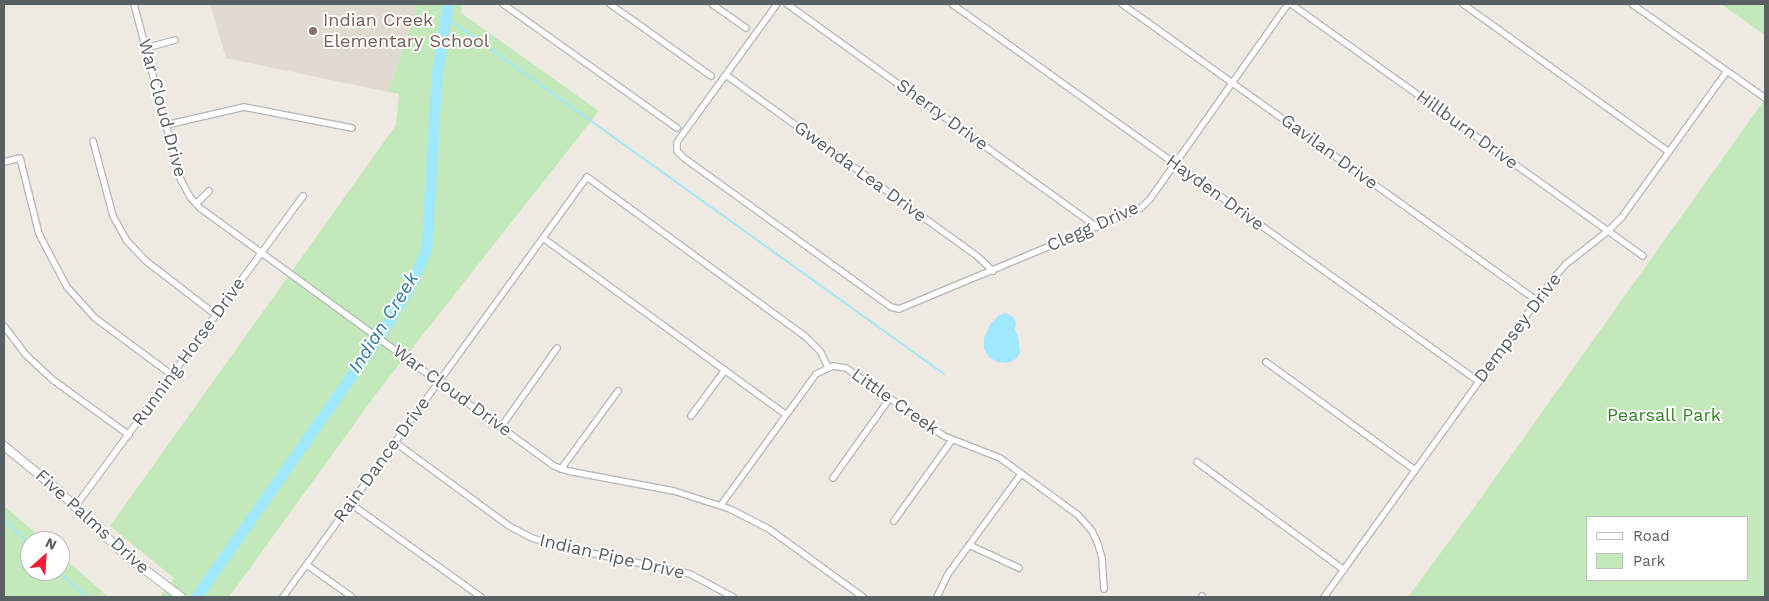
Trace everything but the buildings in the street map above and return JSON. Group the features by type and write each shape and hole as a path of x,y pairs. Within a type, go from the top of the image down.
{"street":[{"name":"War Cloud Drive","path":"134,4 180,178 186,191 196,204 261,254 546,461 561,469 674,491 721,505 769,529 863,597"},
{"path":"503,4 677,128"},
{"path":"610,4 711,76"},
{"path":"712,4 746,28"},
{"path":"726,75 777,4"},
{"name":"Sherry Drive","path":"787,4 1097,227"},
{"name":"Hayden Drive","path":"952,4 1478,381"},
{"name":"Gavilan Drive","path":"1122,4 1536,300"},
{"name":"Clegg Drive","path":"726,75 677,142 677,151 891,307 896,308 993,271 1141,208 1150,199 1231,83 1290,4"},
{"name":"Hillburn Drive","path":"1290,4 1643,256"},
{"path":"1463,4 1669,152"},
{"path":"1632,4 1764,98"},
{"path":"146,48 176,40"},
{"name":"Dempsey Drive","path":"1324,597 1536,300 1566,264 1608,231 1622,217 1727,71"},
{"name":"Gwenda Lea Drive","path":"726,75 977,256 993,271"},
{"path":"166,125 244,107 352,128"},
{"path":"93,141 113,216 127,240 146,261 216,315"},
{"path":"4,162 20,158 39,234 66,287 95,318 172,375"},
{"name":"Rain Dance Drive","path":"283,597 587,177"},
{"name":"Little Creek","path":"587,177 806,337 820,351 828,367 840,366 852,370 952,440 990,454 1021,474 1078,516 1088,525 1100,551 1104,589"},
{"path":"196,204 208,192"},
{"name":"Running Horse Drive","path":"76,507 303,196"},
{"path":"543,238 785,414"},
{"path":"4,326 26,354 53,380 129,435"},
{"path":"501,427 557,348"},
{"path":"1266,362 1415,470"},
{"path":"721,505 785,414 816,374 828,367"},
{"path":"691,416 725,370"},
{"path":"561,469 618,391"},
{"path":"834,478 890,398"},
{"path":"894,521 952,440"},
{"name":"Indian Pipe Drive","path":"396,443 509,526 532,538 558,546 690,574 733,597"},
{"name":"Five Palms Drive","path":"4,446 35,470 123,553 181,597"},
{"path":"1197,462 1344,570"},
{"path":"936,597 948,574 1021,474"},
{"path":"351,504 481,597"},
{"path":"970,544 1019,568"},
{"path":"306,565 352,597"}],"shaded area":[{"name":"Indian Creek Elementary School","path":"210,4 418,4 388,92 226,58"}],"green space":[{"path":"418,4 462,4 461,13 599,111 376,394 229,597 160,597 174,578 110,526 396,125 399,94 388,92"},
{"path":"1721,4 1765,4 1765,35"},
{"name":"Pearsall Park","path":"1765,99 1765,597 1408,597 1470,513"},
{"path":"4,506 33,531 20,531 20,581 70,581 70,563 108,597 4,597"}],"water":[{"path":"1006,313 1013,317 1016,322 1015,329 1018,336 1020,353 1016,359 1007,363 997,362 989,357 984,349 984,338 990,325 999,315"}],"waterway":[{"name":"Indian Creek","path":"197,597 382,333 410,288 427,249 437,76 448,4"},
{"path":"446,17 944,374"},
{"path":"4,520 20,535"},
{"path":"69,581 87,597"}],"place":[{"name":"Indian Creek Elementary School","path":"313,31"}]}
